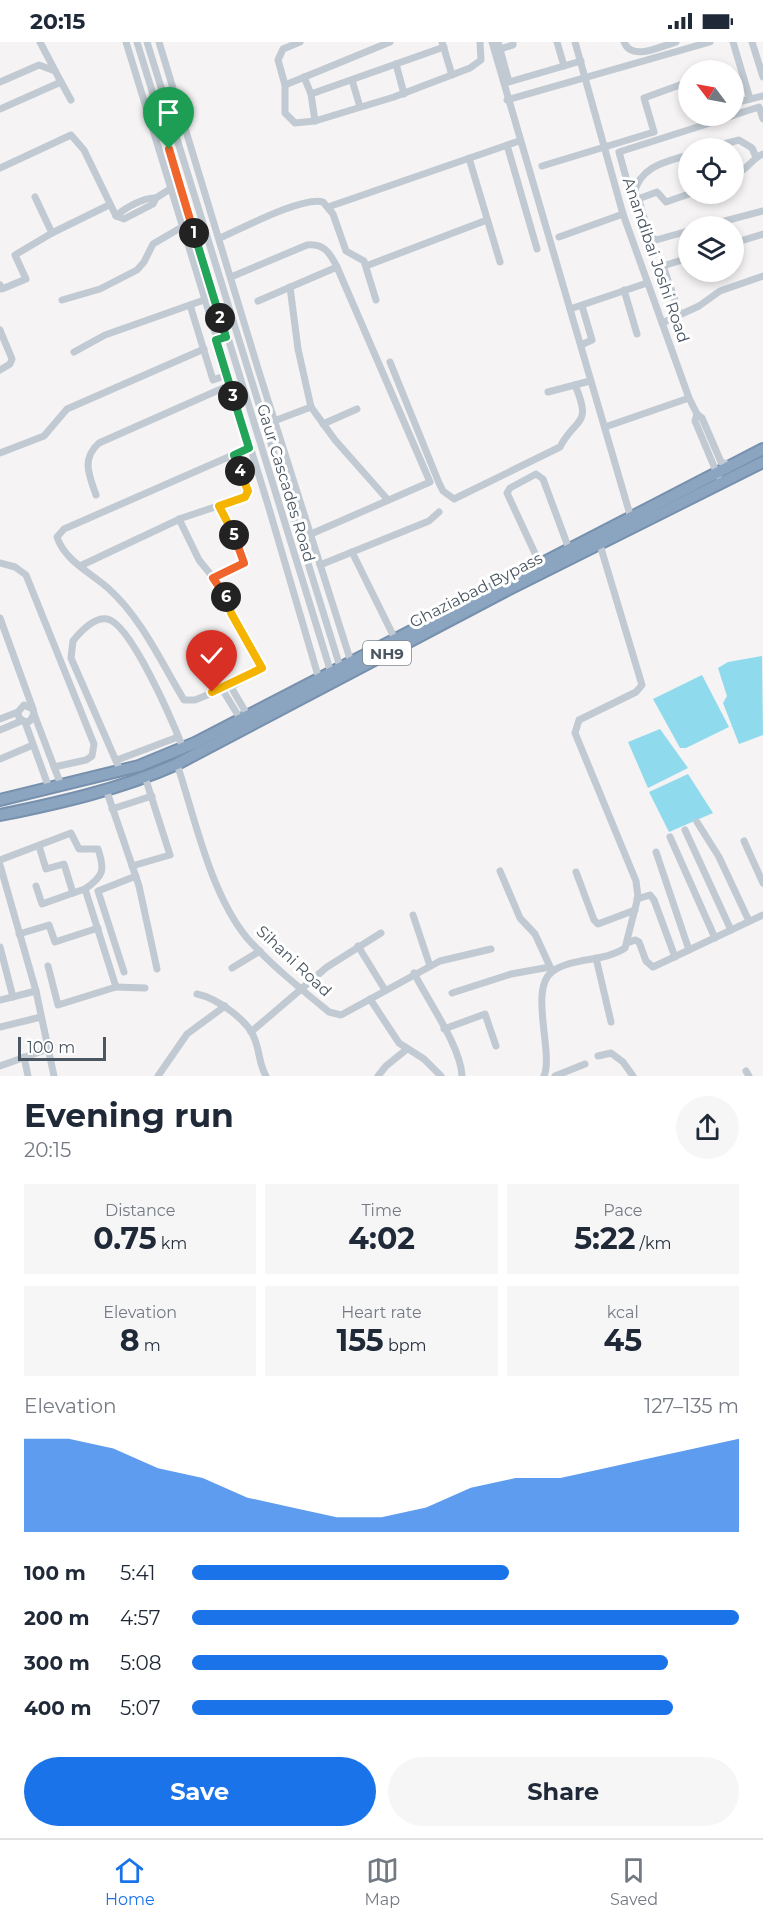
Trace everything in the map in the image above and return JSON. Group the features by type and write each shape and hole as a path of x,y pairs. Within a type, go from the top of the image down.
{"highway":[{"name":"Ghaziabad Bypass","path":"0,815 106,789 177,764 337,674 600,545 719,478 733,465 763,449"},
{"name":"Ghaziabad Bypass","path":"0,800 61,785 119,765 183,748 319,679 337,674 351,662 631,518 719,478 763,462"}],"street":[{"path":"40,42 71,100"},
{"path":"126,42 319,679"},
{"name":"Gaur Cascades Road","path":"137,42 226,337 278,501 337,674"},
{"name":"Gaur Cascades Road","path":"147,42 288,499 337,674"},
{"path":"159,42 220,238 243,322 351,662"},
{"path":"300,42 279,53 285,85 285,113 294,123 315,121 404,94 477,66 482,53 480,42"},
{"path":"492,42 519,141 631,518"},
{"path":"513,42 513,45 499,45 509,82 581,61"},
{"path":"557,42 564,66"},
{"name":"Anandibai Joshi Road","path":"575,42 606,146 623,214 689,398 697,414 702,418 721,462 733,465"},
{"path":"624,42 627,49 635,52 676,42"},
{"path":"507,99 710,42"},
{"path":"733,42 750,99"},
{"path":"752,42 763,77"},
{"path":"285,85 373,45 387,43"},
{"path":"311,94 443,45 452,75"},
{"path":"0,82 39,64 55,71"},
{"path":"396,64 404,94"},
{"path":"304,77 311,94 315,121"},
{"path":"352,80 360,107"},
{"path":"0,110 61,82"},
{"path":"542,166 654,132 644,98 678,85"},
{"path":"744,100 763,96"},
{"path":"744,112 759,107 763,119"},
{"path":"678,234 656,240 652,238 619,152 699,126"},
{"path":"0,168 71,135 84,150 116,216 170,189"},
{"path":"178,143 189,140"},
{"path":"328,207 519,141"},
{"path":"744,143 760,155 744,170"},
{"path":"507,145 537,249"},
{"path":"469,158 500,262"},
{"path":"634,195 639,179 657,164 678,158"},
{"path":"618,194 634,195 657,192 666,202 678,198"},
{"path":"35,197 52,233"},
{"path":"220,238 274,214 318,201 328,207 346,251 360,258 366,266 376,300"},
{"path":"0,285 2,289 26,279 15,255 52,233 109,205"},
{"path":"744,216 763,211"},
{"path":"559,237 623,214"},
{"path":"366,266 487,220"},
{"path":"192,224 201,221"},
{"path":"62,300 100,289 137,270 153,244 182,227"},
{"path":"744,240 763,234"},
{"path":"231,277 315,244 326,249 337,267 430,482 311,534"},
{"path":"678,261 663,266 680,315"},
{"path":"258,301 337,267"},
{"path":"662,323 699,306 720,291 763,276"},
{"path":"570,309 647,283"},
{"path":"290,287 297,349 311,406 323,424 388,500"},
{"path":"624,290 638,334"},
{"path":"74,352 105,336 204,300"},
{"path":"190,305 213,380 227,375"},
{"path":"581,345 592,340 582,306"},
{"path":"233,324 243,322"},
{"path":"0,330 12,359 10,364 0,370"},
{"path":"216,340 226,337"},
{"path":"0,453 44,436 67,409 204,349"},
{"path":"390,362 439,483 443,491 454,499 560,447 565,436 575,430 582,418 580,396 575,385"},
{"path":"548,392 590,381"},
{"path":"96,495 87,469 87,459 89,452 99,443 230,385"},
{"path":"580,396 594,393"},
{"path":"605,427 689,398"},
{"path":"274,421 311,406"},
{"path":"323,424 357,409"},
{"name":"Anandibai Joshi Road","path":"697,414 695,421 719,478"},
{"path":"179,519 199,560 225,592 231,613 262,668 195,700 184,700 134,615 109,589 80,566 60,544 57,537 64,529 249,448"},
{"path":"80,566 179,519 245,497 248,491 234,455"},
{"path":"540,564 507,493 510,488 536,474 542,477 569,549"},
{"path":"288,499 298,496"},
{"path":"268,505 278,501"},
{"path":"213,578 244,563 239,546 219,506"},
{"path":"320,565 429,521 439,512"},
{"path":"452,993 511,974 551,969 596,958 621,950 627,943 637,899 636,881 575,733 579,720 636,692 642,685 600,545"},
{"path":"352,552 395,639"},
{"path":"0,563 15,567 26,575 94,744 92,756 86,760 54,767"},
{"path":"0,618 61,785"},
{"path":"178,737 119,765 71,658 74,640 98,620 110,619 122,630 159,691 183,748"},
{"path":"232,684 244,718"},
{"path":"222,689 244,718"},
{"path":"0,719 18,712 24,705 33,711"},
{"path":"0,730 30,721 33,711"},
{"path":"18,712 49,788"},
{"path":"0,759 33,745"},
{"name":"Sihani Road","path":"177,764 217,884 236,922 260,951 300,988 337,1016 430,966 452,957 491,949"},
{"path":"132,866 170,855 145,777"},
{"path":"106,789 136,876 156,969"},
{"path":"112,809 152,796"},
{"path":"697,822 719,857 749,921"},
{"path":"685,830 731,930"},
{"path":"0,860 71,833 79,849 98,849 103,866 99,879 85,889 42,904 36,886"},
{"path":"670,837 715,938"},
{"path":"744,841 763,883"},
{"path":"39,846 46,869 64,864 73,893"},
{"path":"656,852 689,950"},
{"path":"0,865 2,879 36,991 54,1076"},
{"path":"500,871 520,918 535,934 551,969 544,992 543,1034 547,1066 544,1076"},
{"path":"576,872 598,924 635,910"},
{"path":"124,972 98,891 136,876"},
{"path":"85,889 116,987"},
{"path":"637,899 650,895 654,900 675,957"},
{"path":"413,915 430,966"},
{"path":"627,943 635,940 639,942 650,967 763,915"},
{"path":"19,934 48,925 55,942 98,928"},
{"path":"251,1032 300,988 358,946 381,933"},
{"path":"0,946 2,966 13,997"},
{"path":"358,946 385,990"},
{"path":"232,968 260,951"},
{"path":"596,958 611,1022"},
{"path":"48,966 58,1005 116,987 145,988"},
{"path":"414,973 457,1051 462,1076"},
{"path":"0,1000 36,991"},
{"path":"197,994 225,1006 251,1032 256,1040 259,1062 266,1076"},
{"path":"370,999 389,1031 407,1049 424,1059 441,1076"},
{"path":"158,1076 187,1034 225,1006"},
{"path":"444,1029 485,1014 496,1046"},
{"path":"0,1027 41,1017"},
{"path":"0,1065 48,1049"},
{"path":"379,1076 386,1066 407,1049"},
{"path":"598,1056 611,1053 623,1062 633,1076"},
{"path":"24,1057 28,1076"},
{"path":"555,1076 585,1065"},
{"path":"379,1076 386,1076"}],"water":[{"path":"762,656 763,735 739,744 723,703 727,696 718,668 728,662"},
{"path":"702,675 729,727 686,748 680,748 653,699"},
{"path":"660,729 688,768 648,788 628,742"},
{"path":"688,774 713,813 669,832 649,792"}],"route":[{"path":"169,149 226,337 216,340 249,448 234,455 248,491 245,497 219,506 239,546 244,563 213,578 225,592 231,613 262,668 212,692"}]}
